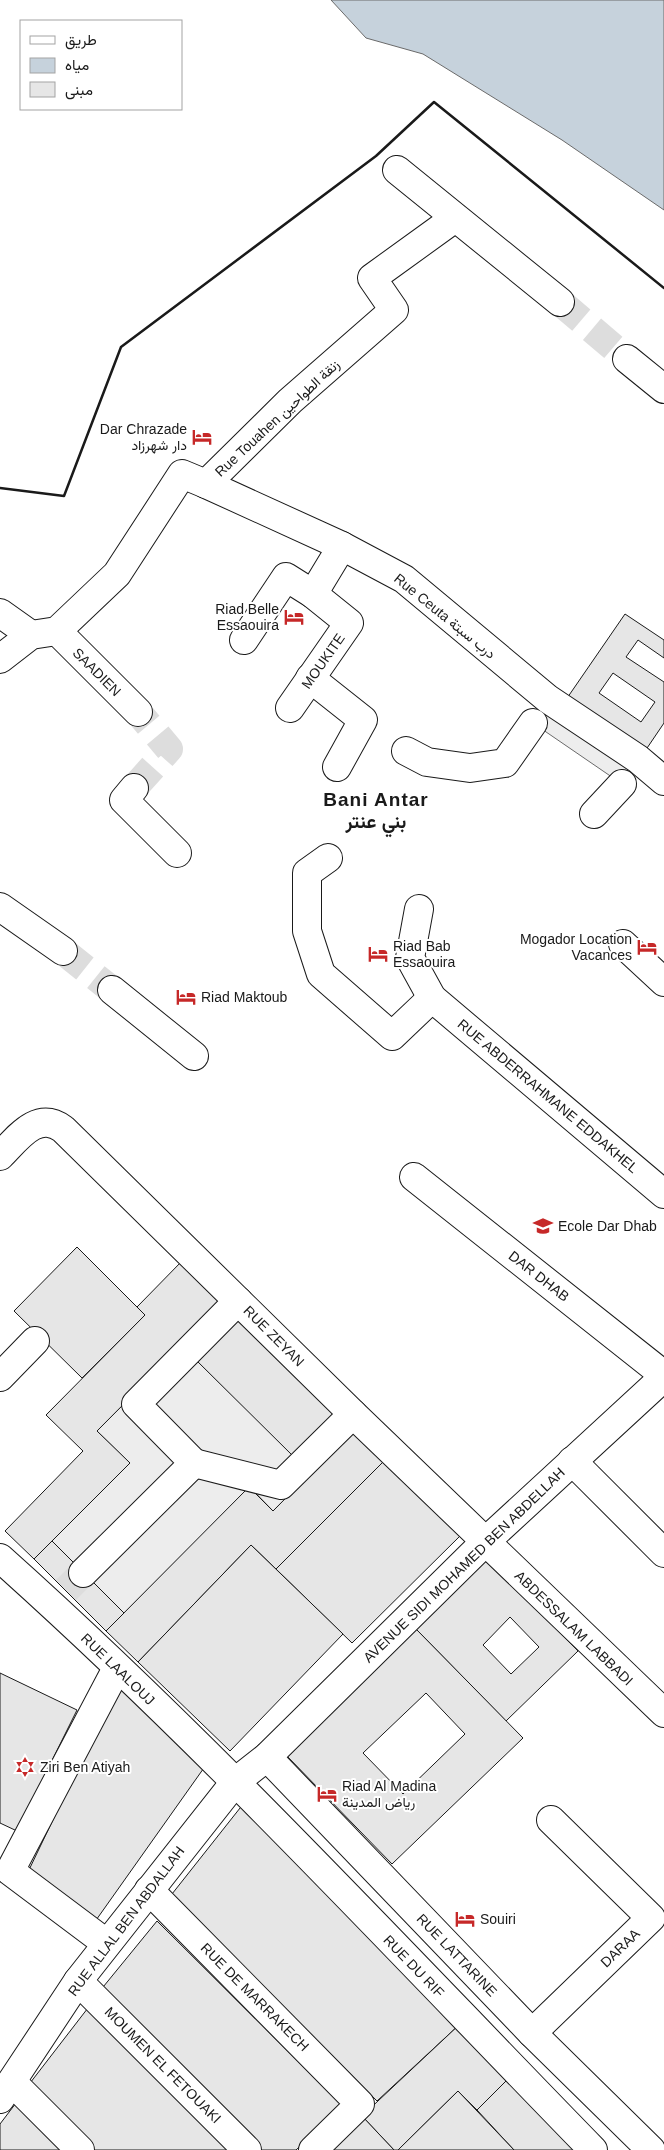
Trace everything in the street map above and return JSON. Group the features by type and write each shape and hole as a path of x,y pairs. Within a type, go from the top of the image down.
{"street":[{"path":"397,170 560,302"},
{"name":"Rue Touahen زنقة الطواحين","path":"0,659 44,633 117,574 182,474 206,484 290,402 394,310 372,278 455,218"},
{"path":"627,359 664,389"},
{"name":"Rue Ceuta درب سبتة","path":"206,484 342,546 404,579 548,700 638,759 664,781"},
{"path":"244,640 286,577 313,594 342,546"},
{"name":"MOUKITE","path":"290,708 349,623 313,594"},
{"name":"SAADIEN","path":"0,613 44,633 138,712"},
{"path":"310,678 363,720 337,767"},
{"path":"406,751 427,762 470,768 505,763 533,723"},
{"path":"594,814 622,784"},
{"path":"134,788 124,800 177,853"},
{"path":"328,858 307,873 307,931 321,974 392,1036 432,998"},
{"path":"0,907 63,951"},
{"name":"RUE ABDERRAHMANE EDDAKHEL","path":"419,909 410,958 432,998 664,1194"},
{"path":"623,944 664,982"},
{"path":"112,990 194,1056"},
{"name":"RUE ZEYAN","path":"0,1156 29,1127 37,1122 56,1123 485,1542"},
{"name":"DAR DHAB","path":"414,1177 664,1376"},
{"path":"238,1301 136,1404 194,1463 281,1485 353,1414"},
{"path":"0,1377 35,1341"},
{"name":"AVENUE SIDI MOHAMED BEN ABDELLAH","path":"267,1757 485,1542 664,1376"},
{"path":"572,1461 664,1553"},
{"path":"67,1589 194,1463"},
{"name":"ABDESSALAM LABBADI","path":"485,1542 664,1713"},
{"name":"RUE LAALOUJ","path":"0,1558 67,1589 117,1668 235,1782"},
{"path":"106,1943 10,1871 117,1668"},
{"name":"RUE ALLAL BEN ABDALLAH","path":"3,2094 78,1981 106,1943 235,1782 267,1757"},
{"name":"RUE LATTARINE","path":"267,1757 532,2033 651,2150"},
{"name":"RUE DU RIF","path":"235,1782 593,2150"},
{"name":"DARAA","path":"532,2033 651,1918 551,1820"},
{"name":"RUE DE MARRAKECH","path":"149,1890 360,2104 313,2150"},
{"name":"MOUMEN EL FETOUAKI","path":"78,1981 247,2150"},
{"path":"3,2094 80,2150"}],"shaded area":[{"path":"548,699 638,759 622,784 533,723"},
{"path":"182,1346 311,1473 273,1511 250,1487 124,1613 52,1541 130,1463 97,1431"}],"water":[{"path":"331,0 664,0 664,210 562,140 423,54 366,38"}],"building":[{"path":"625,614 664,640 664,658 638,640 626,657 664,682 664,723 641,757 563,704","holes":["613,673 655,702 641,722 599,693"]},
{"path":"77,1247 145,1315 82,1378 14,1311"},
{"path":"183,1260 226,1301 97,1431 130,1463 34,1559 5,1531 83,1451 46,1415 145,1315 137,1307"},
{"path":"237,1313 340,1414 295,1458 193,1357"},
{"path":"354,1429 386,1459 276,1569 251,1545 138,1662 106,1631 249,1487 273,1511"},
{"path":"386,1459 461,1535 352,1643 276,1569"},
{"path":"52,1541 124,1613 106,1631 34,1559"},
{"path":"251,1545 343,1634 230,1751 138,1662"},
{"path":"487,1558 578,1651 506,1721 415,1628","holes":["510,1617 539,1647 511,1674 483,1645"]},
{"path":"415,1628 523,1738 392,1864 285,1754","holes":["426,1693 465,1734 403,1794 363,1753"]},
{"name":"Ziri Ben Atiyah","path":"0,1673 77,1710 17,1831 0,1823"},
{"path":"120,1680 206,1765 94,1923 27,1874"},
{"path":"244,1803 460,2024 377,2101 172,1894"},
{"path":"157,1921 343,2106 296,2150 256,2150 99,1992"},
{"path":"91,2004 237,2150 92,2150 27,2087"},
{"path":"460,2024 510,2077 477,2110 458,2091 398,2150 394,2150 362,2116"},
{"path":"510,2077 582,2150 514,2150 477,2110"},
{"path":"458,2091 514,2150 398,2150"},
{"path":"16,2103 64,2150 0,2150 0,2124"},
{"path":"362,2116 394,2150 327,2150"}],"tunnel":[{"path":"560,302 627,359"},
{"path":"134,788 169,749 138,712"},
{"path":"63,951 112,990"},
{"path":"66,1590 83,1573"}],"wall":[{"path":"0,488 64,496 121,347 376,156 434,102 664,288"}],"place":[{"name":"Dar Chrazade دار شهرزاد","path":"202,437"},
{"name":"Riad Belle Essaouira","path":"294,617"},
{"name":"Mogador Location Vacances","path":"647,947"},
{"name":"Riad Bab Essaouira","path":"378,954"},
{"name":"Riad Maktoub","path":"186,997"},
{"name":"Ecole Dar Dhab","path":"543,1226"},
{"name":"Ziri Ben Atiyah","path":"25,1767"},
{"name":"Riad Al Madina رياض المدينة","path":"327,1794"},
{"name":"Souiri","path":"465,1919"}],"district":[{"name":"Bani Antar بني عنتر","path":"376,810"}]}
